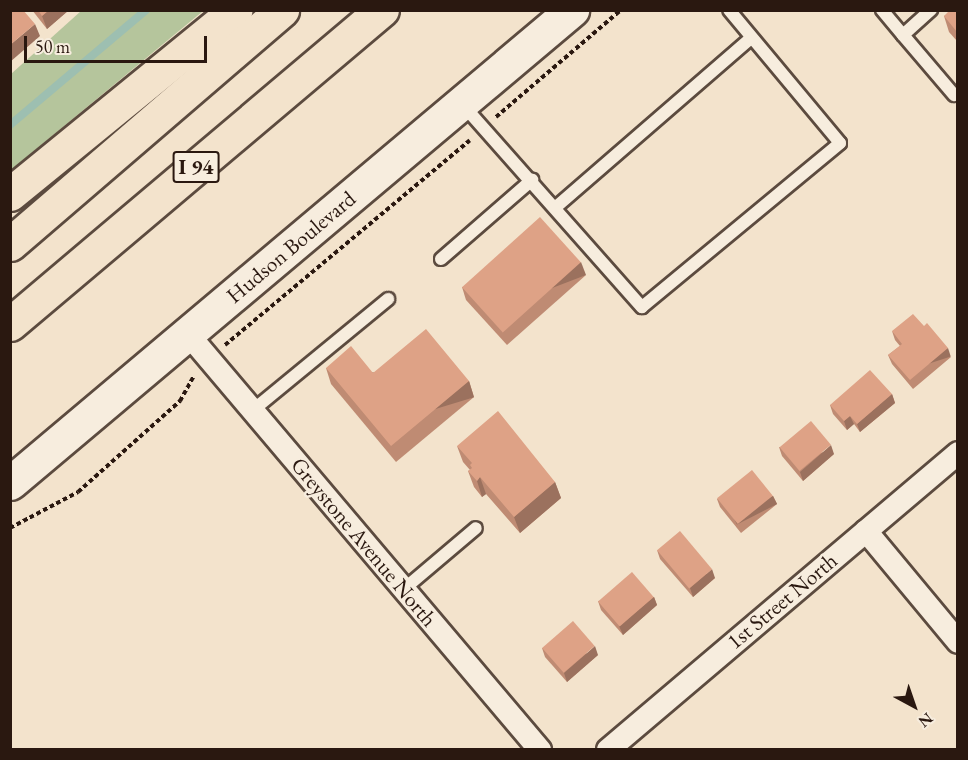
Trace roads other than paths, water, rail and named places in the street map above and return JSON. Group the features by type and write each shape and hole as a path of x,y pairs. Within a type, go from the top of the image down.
{"highway":[{"path":"10,194 236,10"},
{"name":"I 94","path":"10,244 282,10"},
{"name":"I 94","path":"10,324 382,10"}],"street":[{"name":"Hudson Boulevard","path":"10,483 572,10"},
{"name":"Greystone Avenue North","path":"188,334 540,750"},
{"name":"1st Street North","path":"608,750 957,453"},
{"path":"866,531 957,642"}],"lane":[{"path":"462,104 556,207 642,307 840,143 729,10"},
{"path":"882,10 954,95"},
{"path":"903,35 931,10"},
{"path":"556,207 751,38"},
{"path":"441,259 532,180"},
{"path":"253,410 388,299"},
{"path":"404,589 476,528"}],"waterway":[{"path":"10,125 146,10"}]}
